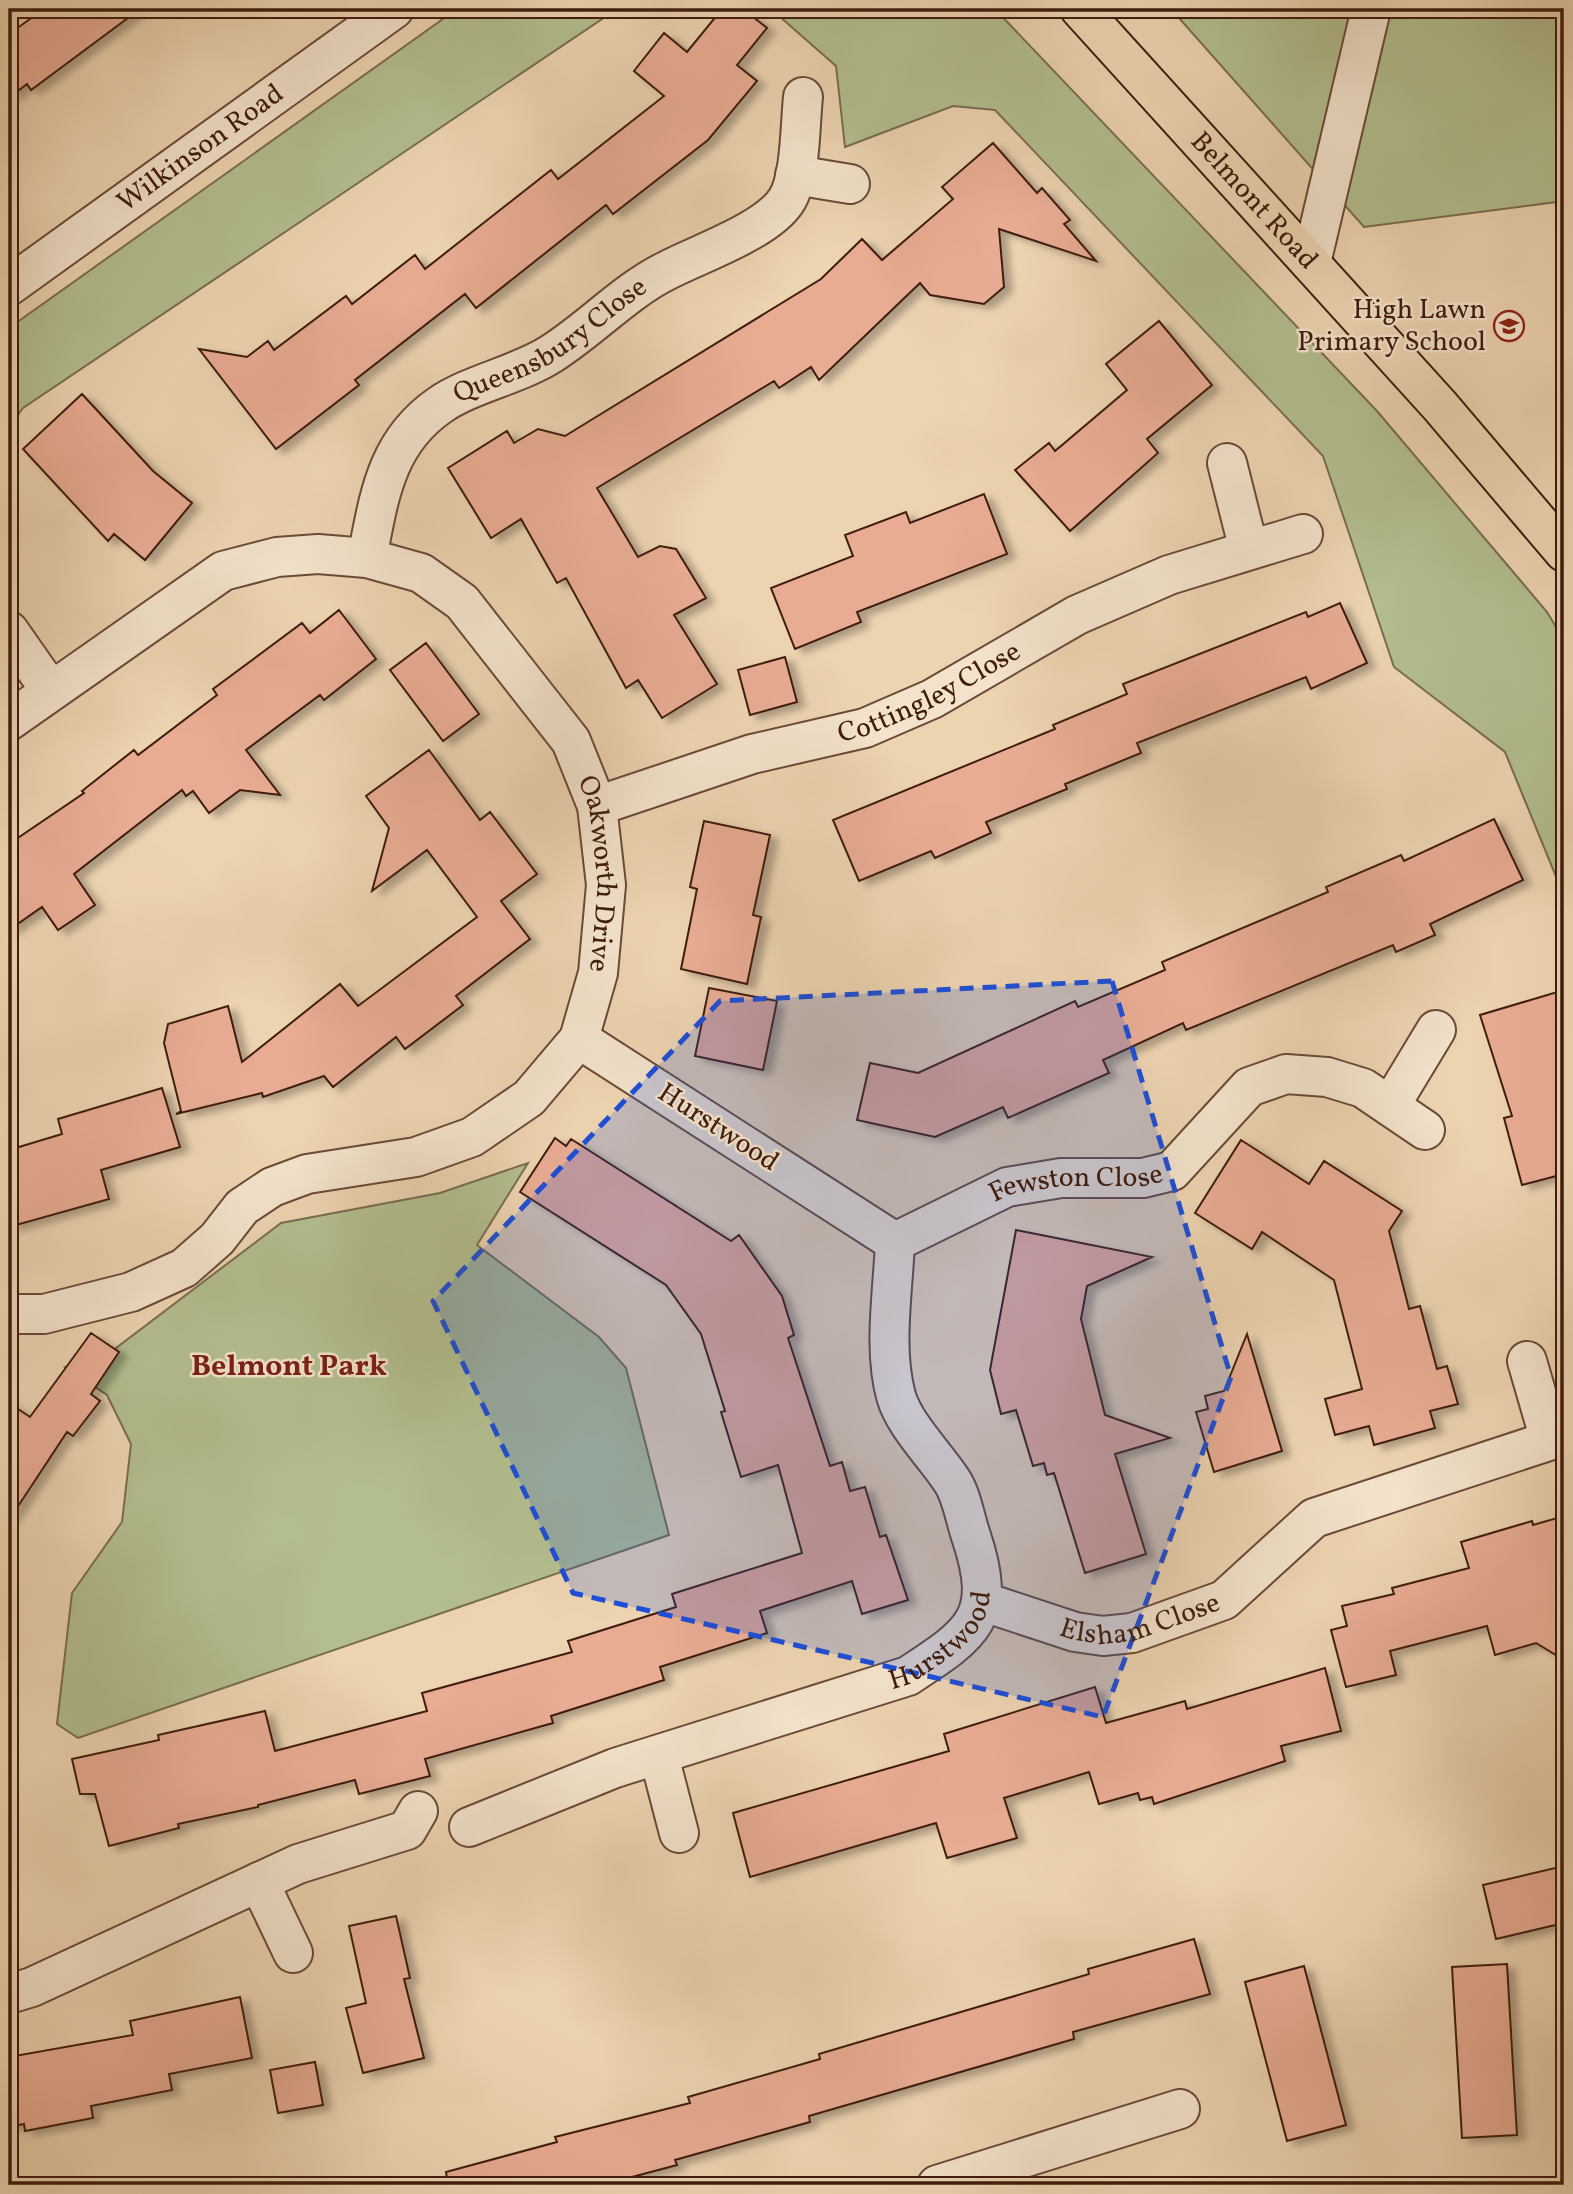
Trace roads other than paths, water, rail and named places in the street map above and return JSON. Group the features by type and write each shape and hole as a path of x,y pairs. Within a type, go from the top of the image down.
{"main road":[{"name":"Belmont Road","path":"1080,9 1440,406 1564,552"}],"street":[{"name":"Wilkinson Road","path":"9,286 394,9"},
{"path":"1311,263 1371,9"},
{"name":"Queensbury Close","path":"368,558 383,478 409,433 441,404 536,364 585,332 655,276 774,217 788,198 794,175 803,97"},
{"path":"794,175 850,184"},
{"path":"1227,463 1250,550"},
{"name":"Cottingley Close","path":"597,806 751,754 865,728 932,699 1077,615 1169,575 1303,534"},
{"name":"Oakworth Drive","path":"9,721 223,571 277,557 317,554 368,558 421,573 462,602 571,741 597,806 606,885 598,973 579,1039 528,1098 472,1137 416,1157 307,1174 272,1187 242,1207 217,1239 184,1268 131,1292 97,1303 44,1314 9,1314"},
{"path":"9,632 51,691"},
{"path":"1390,1106 1436,1030"},
{"name":"Hurstwood","path":"469,1827 615,1768 908,1676 947,1651 970,1627 984,1602 982,1571 953,1481 938,1465 897,1399 891,1367 895,1242 579,1039"},
{"name":"Fewston Close","path":"895,1242 1007,1186 1061,1178 1143,1178 1172,1171 1249,1087 1286,1074 1327,1077 1363,1088 1426,1130"},
{"name":"Elsham Close","path":"984,1602 1075,1632 1103,1636 1132,1633 1224,1601 1314,1518 1557,1438 1527,1361"},
{"path":"659,1756 679,1833"},
{"path":"9,1994 32,1987 298,1864 407,1830 418,1811"},
{"path":"259,1882 293,1953"},
{"path":"937,2185 1008,2175 1180,2109"}],"place":[{"name":"High Lawn Primary School","path":"1509,326"}],"district":[{"name":"Belmont Park","path":"289,1367"}]}
